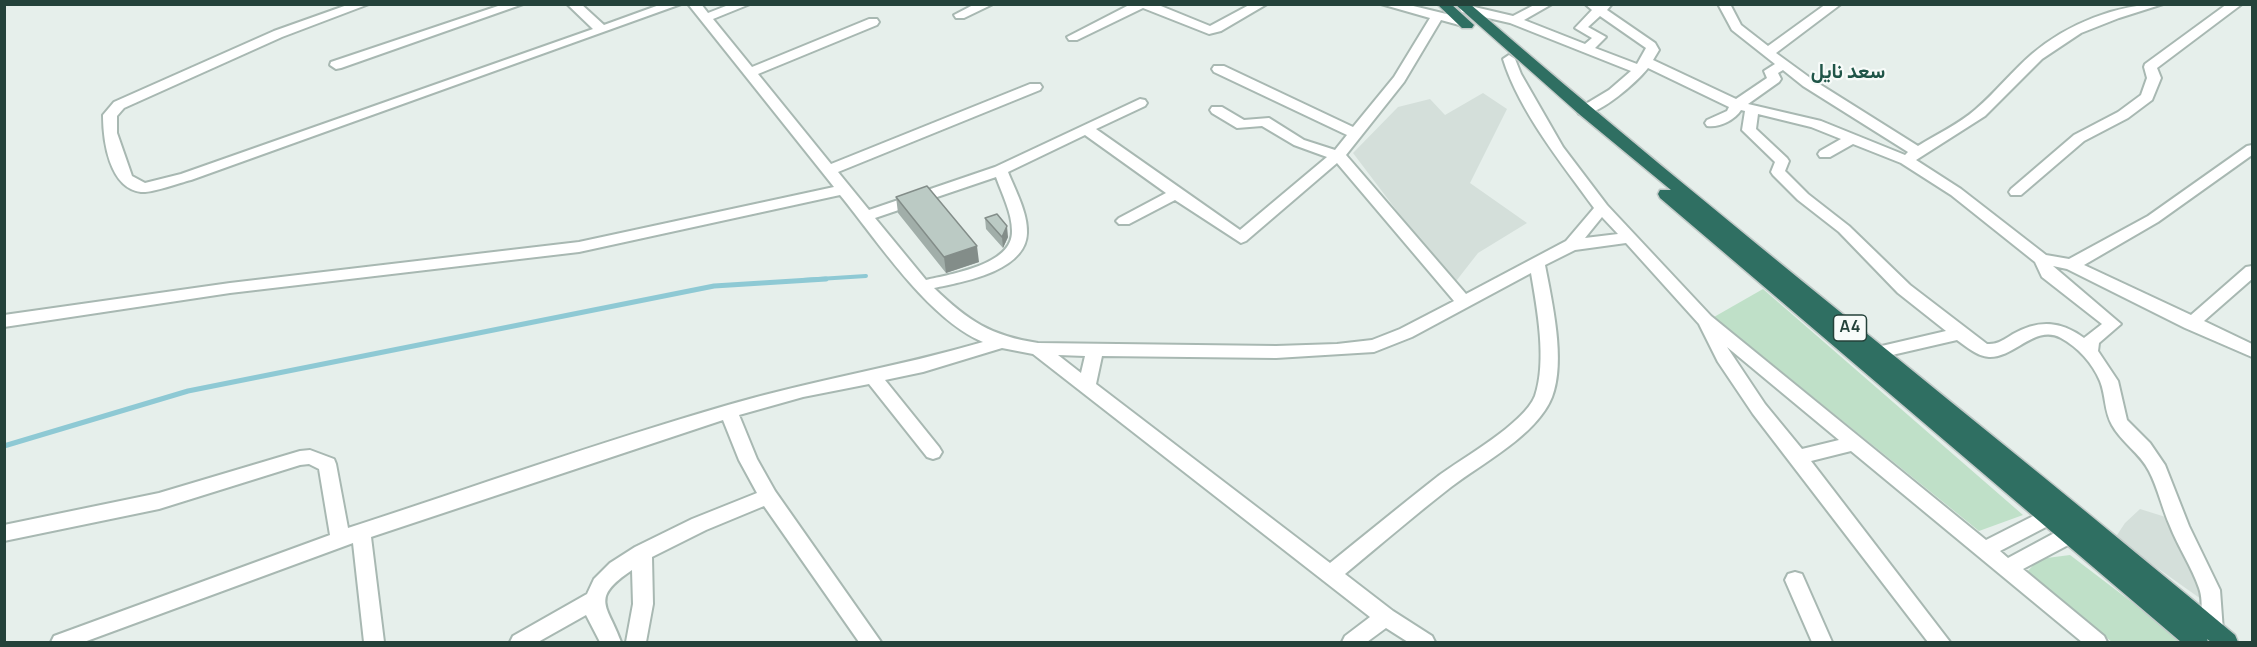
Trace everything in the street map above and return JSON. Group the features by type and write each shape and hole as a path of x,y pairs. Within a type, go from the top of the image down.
{"highway":[{"name":"A4","path":"1440,11 1466,13 2090,525 2220,637"},
{"name":"A4","path":"1466,13 1509,60 2197,642"}],"street":[{"path":"363,4 278,34 118,105 110,116 110,133 126,179 143,188 175,180 333,127 675,4"},
{"path":"336,65 517,4"},
{"path":"573,4 602,30"},
{"path":"694,4 922,286 962,324 999,343 1038,349 1095,350 1276,352 1358,348 1389,342 1571,245 1629,237"},
{"path":"705,18 744,4"},
{"path":"960,15 987,4"},
{"path":"1073,37 1143,4 1206,30 1217,28 1261,4"},
{"path":"1086,129 1241,238 1338,155 1398,79 1440,11 1388,4"},
{"path":"1515,20 1546,4"},
{"path":"1724,4 1736,27 1911,156 2041,260 2048,273 2113,324 2091,341 2090,351"},
{"path":"1769,52 1835,4"},
{"path":"1466,13 1515,20 1586,49 1642,66 1744,107 1796,118 1911,156 1980,113 2037,56 2077,30 2115,15 2157,4"},
{"path":"2016,192 2079,138 2123,114 2147,97 2154,78 2150,66 2236,4"},
{"path":"1584,111 1615,92 1642,66 1652,48 1599,6 1581,28 1600,37 1586,49"},
{"path":"750,73 873,22"},
{"path":"1509,60 1514,74 1557,148 1602,208 1705,320 2097,642"},
{"path":"1712,123 1744,107 1774,79 1771,71 1785,64"},
{"path":"1219,69 1354,133"},
{"path":"830,170 1035,87"},
{"path":"864,217 1000,170 1140,103"},
{"path":"1744,107 1749,130 1782,161 1778,172 1803,197 1844,229 1904,289 1960,334 1986,351 1995,351 2026,334 2050,328 2067,334 2090,351 2109,381 2114,409 2120,424 2144,448 2158,470 2179,526 2210,590 2220,637"},
{"path":"1218,110 1242,125 1264,121 1289,139 1324,153 1338,155 1464,302"},
{"path":"1825,154 1853,138"},
{"path":"2071,265 2153,219 2253,148"},
{"path":"922,286 1004,261 1019,245 1020,232 1000,170"},
{"path":"4,321 230,288 579,247 670,229 844,189"},
{"path":"1124,221 1176,194"},
{"path":"1571,245 1602,208"},
{"path":"2041,260 2071,265 2191,324 2250,348"},
{"path":"1330,574 1522,424 1542,399 1548,373 1543,293 1537,262"},
{"path":"2191,324 2253,271"},
{"path":"1705,320 1739,381 1940,642"},
{"path":"1879,352 1960,334"},
{"path":"61,642 340,539 729,411 803,391 923,366 999,343"},
{"path":"1038,349 1386,617 1425,642"},
{"path":"1087,386 1095,350"},
{"path":"874,378 933,452"},
{"path":"729,411 748,460 768,496 871,642"},
{"path":"1798,457 1854,443"},
{"path":"4,533 159,501 285,462 310,457 327,464 330,472 340,539"},
{"path":"520,642 594,600 601,582 642,553 688,529 768,496"},
{"path":"1986,549 2049,515 2069,508"},
{"path":"2007,568 2069,533 2090,525"},
{"path":"361,532 374,642"},
{"path":"636,642 644,604 642,553"},
{"path":"1795,580 1822,642"},
{"path":"594,600 611,642"},
{"path":"1352,642 1386,617"}],"shaded area":[{"path":"1483,93 1507,109 1470,183 1527,223 1478,253 1453,285 1353,153 1398,107 1430,99 1445,115"},
{"path":"2140,509 2172,519 2205,593 2201,599 2115,538 2125,523"}],"green space":[{"path":"1763,289 2023,515 1979,531 1714,317"},
{"path":"2070,555 2158,622 2180,642 2112,642 2026,573 2039,559"}],"building":[{"path":"927,186 977,246 944,257 896,197"},
{"path":"997,214 1007,226 1002,237 985,218"}],"waterway":[{"path":"803,280 866,276"},
{"path":"4,446 188,391 714,286 826,279"}],"district":[{"name":"سعد نايل","path":"1848,72"}]}
